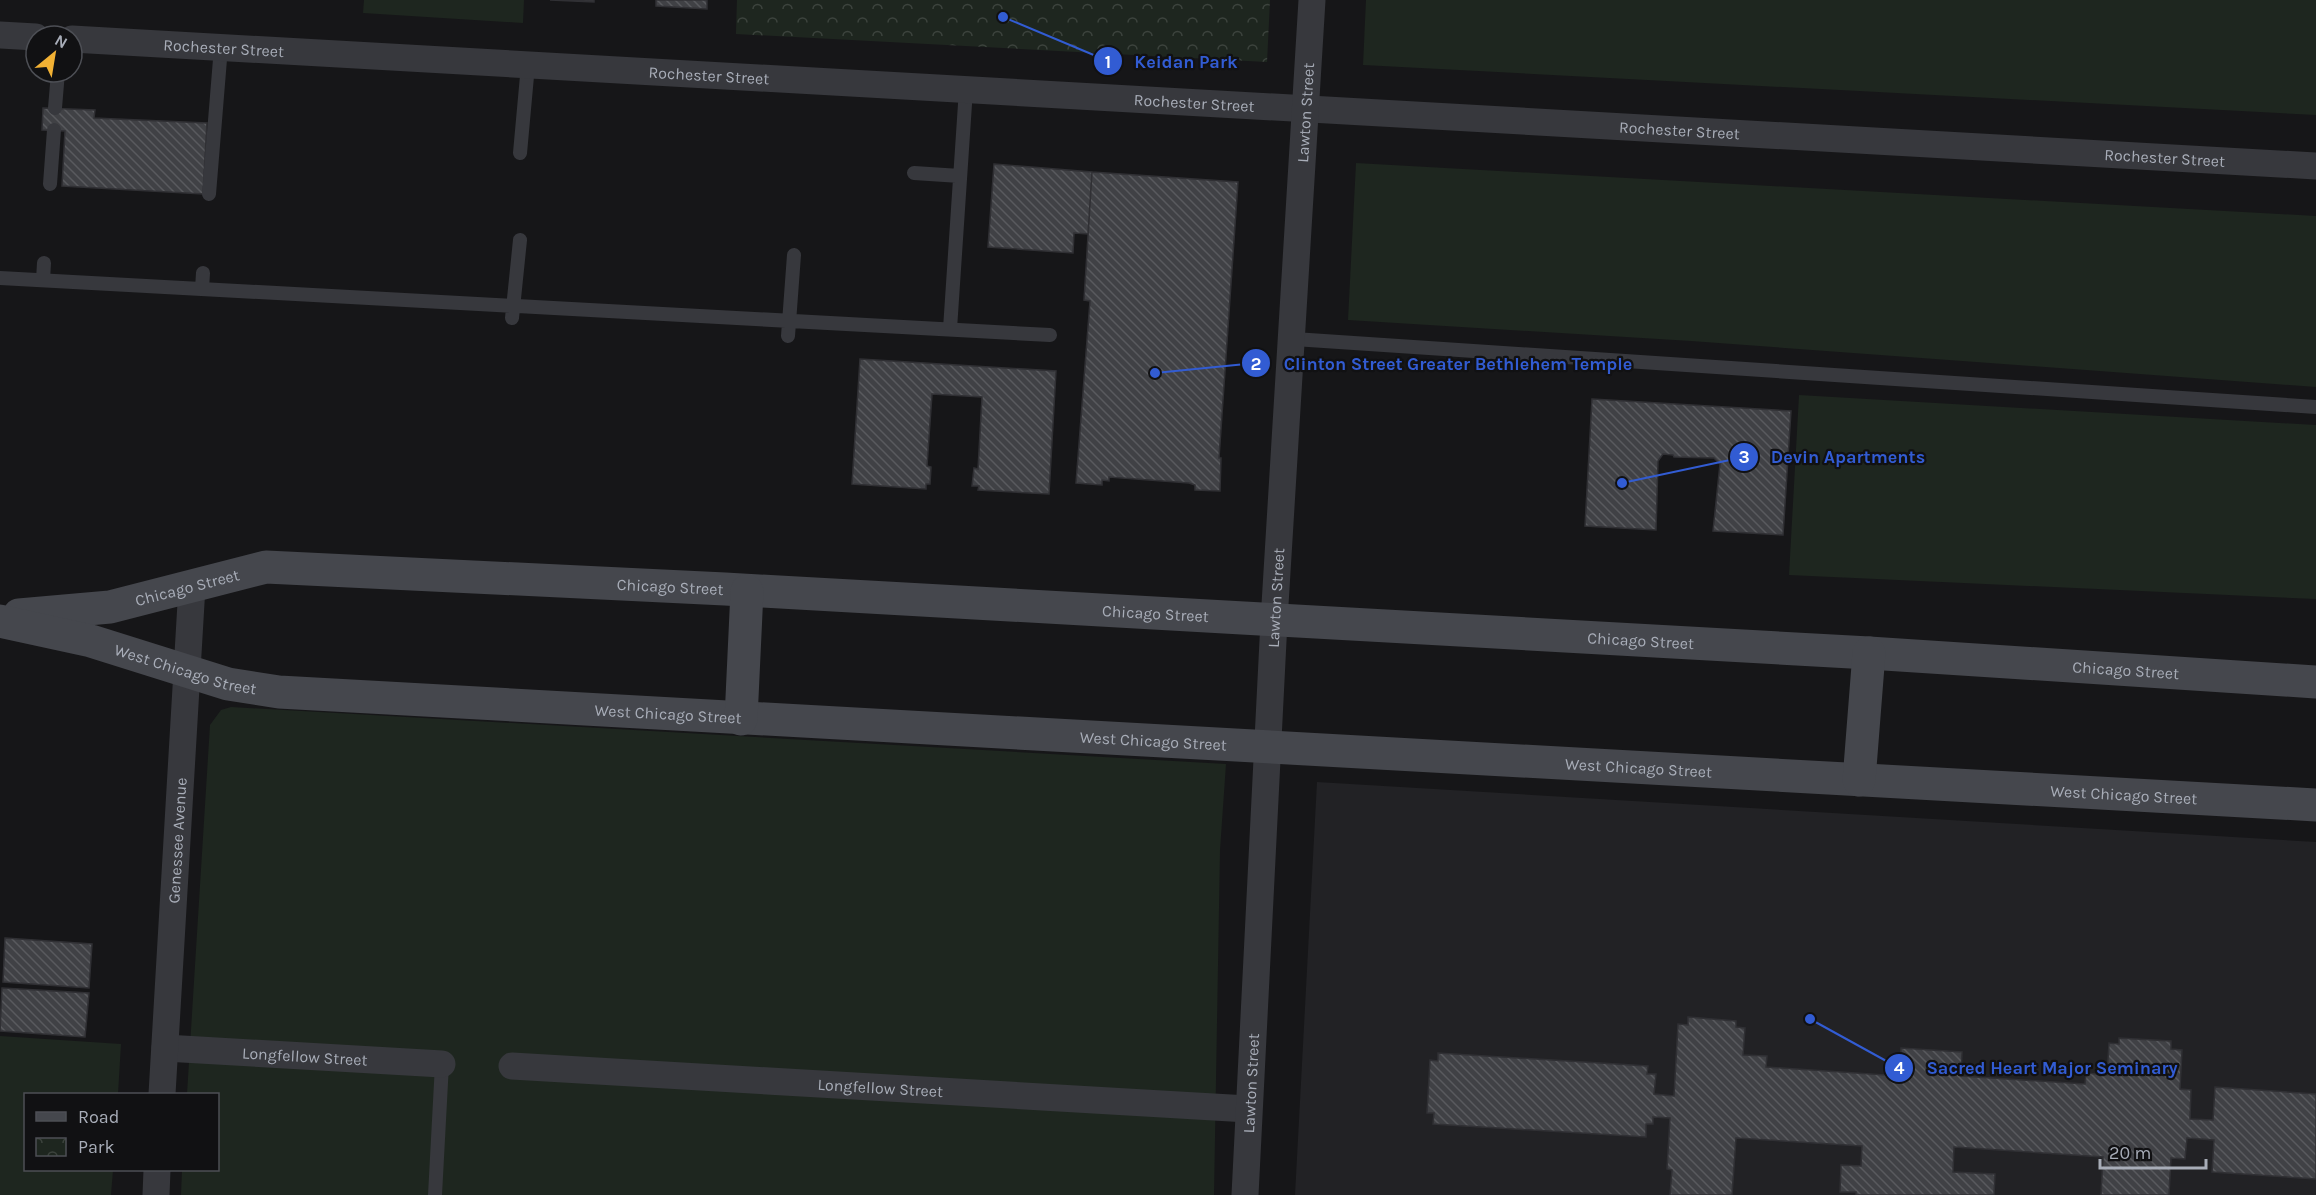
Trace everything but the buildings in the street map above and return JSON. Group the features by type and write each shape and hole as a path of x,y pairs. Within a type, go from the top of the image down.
{"street":[{"name":"Lawton Street","path":"1245,1195 1274,621 1312,0"},
{"path":"0,35 24,36"},
{"name":"Rochester Street","path":"84,40 2316,166"},
{"name":"Chicago Street","path":"0,619 110,607 266,567 747,591 1869,653 2316,682"},
{"name":"Genessee Avenue","path":"162,1093 189,673 192,586"},
{"path":"741,719 747,591"},
{"name":"West Chicago Street","path":"0,619 91,640 228,684 279,692 2316,805"},
{"path":"1859,780 1869,653"},
{"name":"Longfellow Street","path":"165,1048 442,1064"},
{"name":"Longfellow Street","path":"512,1066 1248,1109"},
{"path":"156,1195 157,1171"}],"lane":[{"path":"209,194 221,47"},
{"path":"520,153 528,64"},
{"path":"55,108 57,84"},
{"path":"950,329 966,89"},
{"path":"50,184 54,130"},
{"path":"914,173 960,176"},
{"path":"513,312 520,240"},
{"path":"788,336 794,255"},
{"path":"43,280 44,263"},
{"path":"202,289 203,273"},
{"path":"0,278 202,289 513,312 789,321 1050,334"},
{"path":"1293,339 2316,407"},
{"path":"435,1195 442,1064"}],"shaded area":[{"path":"1317,782 2316,842 2316,1195 1295,1195"}],"green space":[{"path":"364,0 524,0 523,23 363,13"},
{"path":"737,0 1270,0 1267,62 736,34"},
{"path":"1366,0 2316,0 2316,115 1363,65"},
{"path":"1356,163 2316,216 2316,387 1691,341 1348,320"},
{"path":"1799,395 2316,425 2316,599 1789,575"},
{"path":"231,707 1226,764 1220,850 1214,1195 181,1195 182,1171 219,1171 219,1093 187,1093 210,725 221,710"},
{"path":"0,1036 121,1044 118,1093 24,1093 24,1171 113,1171 111,1195 0,1195"}],"place":[{"name":"Keidan Park","path":"1003,17"},
{"name":"Clinton Street Greater Bethlehem Temple","path":"1155,373"},
{"name":"Devin Apartments","path":"1622,483"},
{"name":"Sacred Heart Major Seminary","path":"1810,1019"}]}
